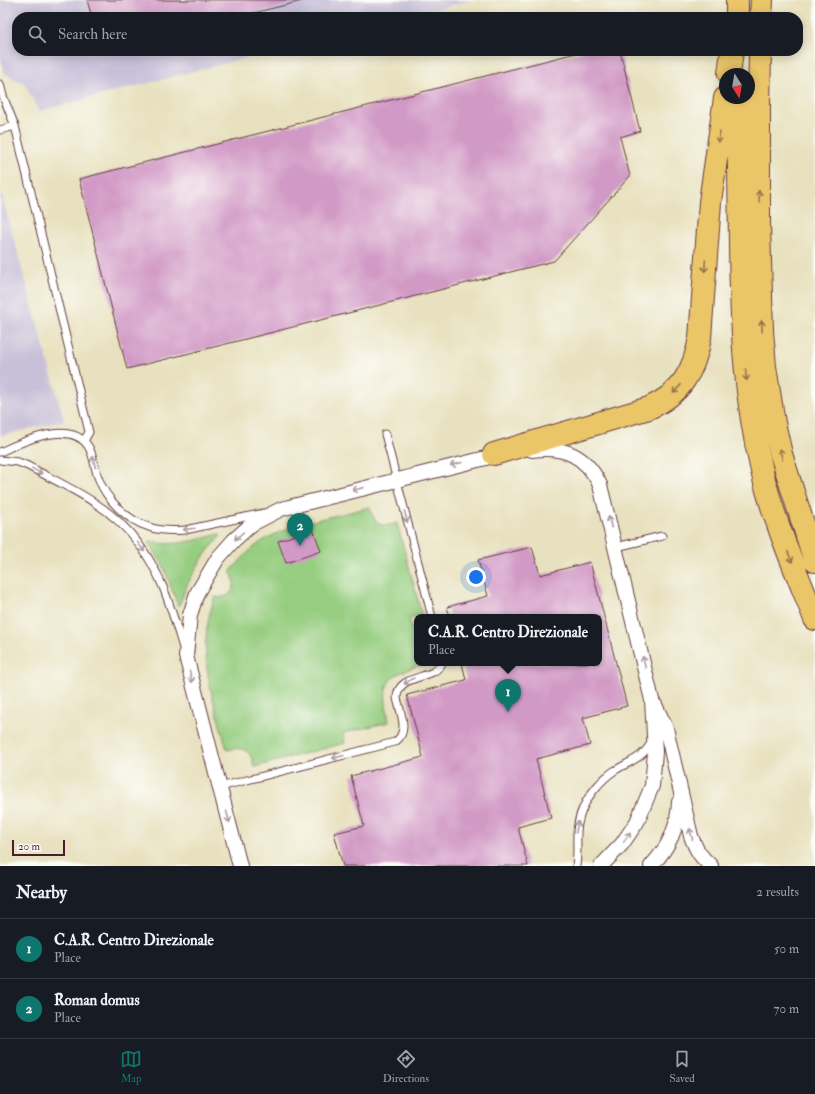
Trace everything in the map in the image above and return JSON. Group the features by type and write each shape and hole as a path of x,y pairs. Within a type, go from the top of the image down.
{"highway":[{"path":"737,0 737,12"},
{"path":"761,12 762,0"},
{"path":"730,68 731,56"},
{"path":"737,56 738,68"},
{"path":"760,56 758,152 764,348 774,423 781,454 815,561"},
{"path":"494,454 649,408 669,397 686,378 694,365 700,338 710,202 724,104"},
{"path":"738,104 741,313 746,374 753,430 762,470 777,520 815,619"}],"street":[{"path":"240,866 186,656 190,615 197,593 218,558 234,540 252,524 281,509 494,454 551,449 568,452 579,458 595,475 600,485 616,546 652,700 655,752 652,786 638,822 622,844 601,866"},
{"path":"652,700 666,728 695,849 711,866"},
{"path":"651,866 660,857 673,835 679,810 680,789"}],"lane":[{"path":"0,84 3,96 15,126 90,432 84,441"},
{"path":"0,130 15,126"},
{"path":"0,452 31,439 54,434 65,433 74,435 84,441 93,456 98,477 106,494 117,507 128,516 138,523 150,528 173,531 185,530 281,509"},
{"path":"385,434 431,614"},
{"path":"0,460 18,462 28,466 95,503 124,527 148,557 164,588 186,656"},
{"path":"616,546 662,536"},
{"path":"220,787 395,742 401,738 403,731 397,693 400,688 411,680 434,672 440,666"},
{"path":"576,866 576,834 583,808 593,791 606,777 640,756 646,750 653,737 654,730"}],"shaded area":[{"path":"0,0 472,0 425,12 12,12 12,56 254,56 39,111 25,84 5,74 0,55"},
{"path":"0,189 64,420 0,436"}],"green space":[{"path":"370,507 374,518 379,524 386,525 397,523 422,614 414,614 414,617 409,619 414,638 414,666 418,666 399,673 388,683 386,698 389,722 343,733 345,743 254,767 249,753 242,749 227,750 208,674 206,637 209,617 215,597 221,598 226,596 234,586 233,577 230,572 249,552 261,542 273,535 314,521"},
{"path":"220,534 220,537 207,552 196,569 178,606 163,565 149,543 177,543"}],"building":[{"path":"87,0 302,0 257,12 91,12"},
{"path":"564,56 621,56 640,131 620,137 630,176 554,261 127,369 79,179"},
{"path":"313,529 321,551 286,563 278,541"},
{"path":"532,547 540,575 590,562 627,706 583,718 590,745 536,759 551,818 518,827 528,866 343,866 334,833 364,826 351,776 423,757 407,695 466,680 463,666 602,666 602,614 449,614 447,607 488,596 478,560"}],"place":[{"name":"Roman domus","path":"300,546"},
{"name":"C.A.R. Centro Direzionale","path":"508,712"}]}
